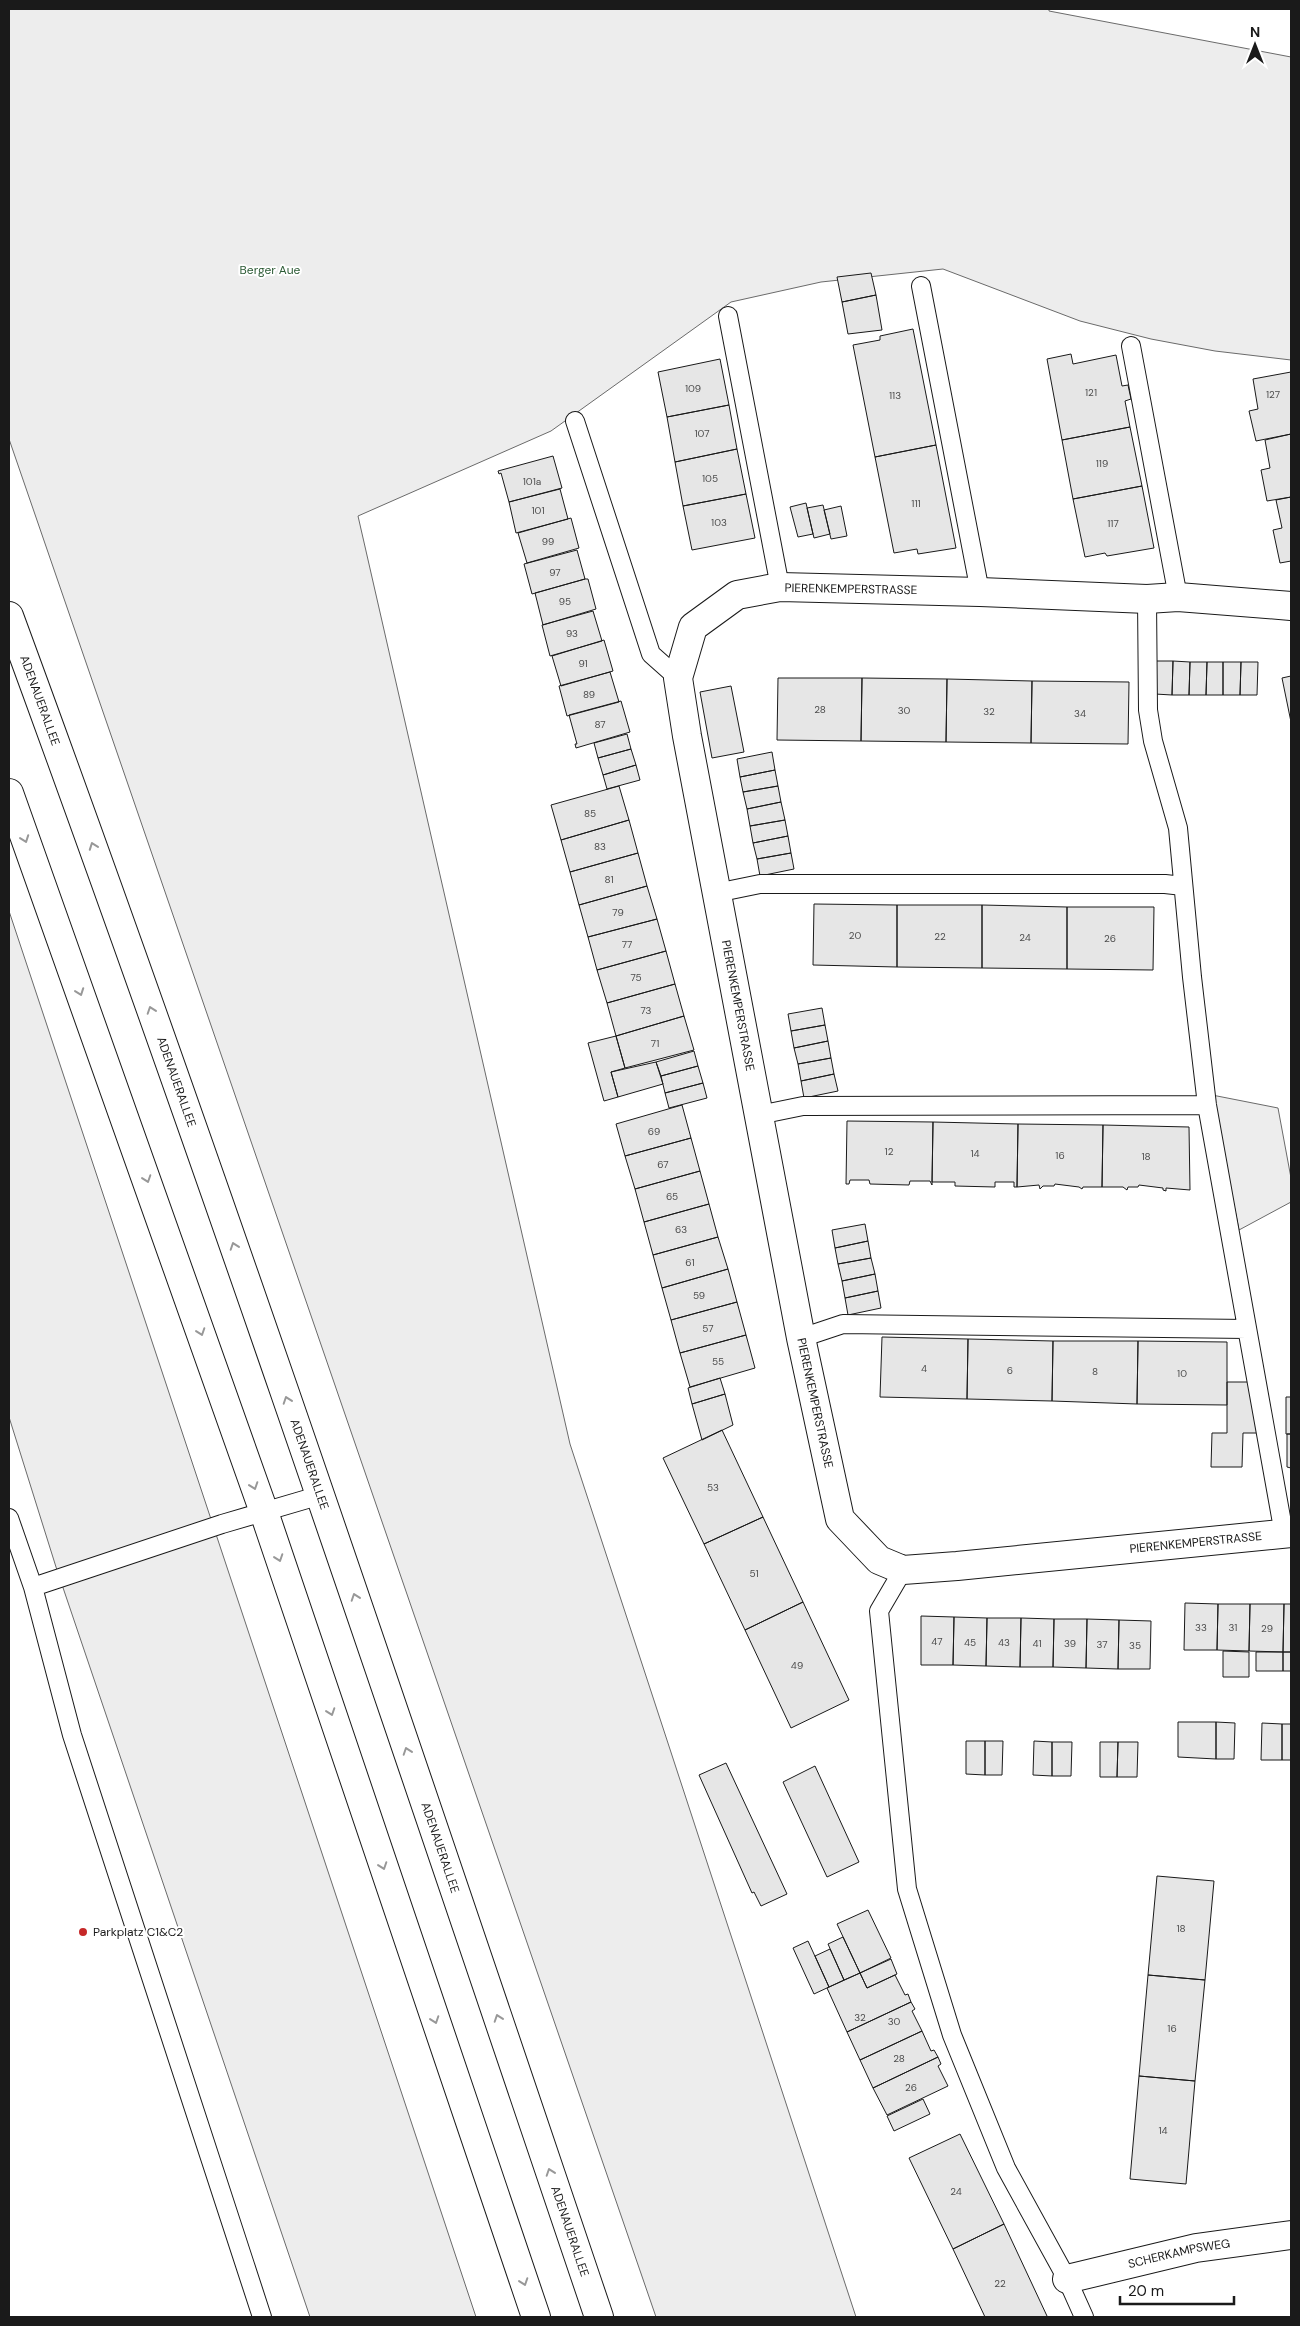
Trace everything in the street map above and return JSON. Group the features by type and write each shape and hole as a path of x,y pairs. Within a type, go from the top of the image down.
{"main road":[{"name":"PIERENKEMPERSTRASSE","path":"1288,1533 967,1566 903,1570 879,1560 840,1519 801,1338 716,893 678,678 693,627 737,595 780,587 980,592 1147,599 1178,598 1291,606"},
{"name":"ADENAUERALLEE","path":"9,616 110,891 320,1495 599,2317"},
{"path":"9,793 264,1512 536,2317"},
{"name":"SCHERKAMPSWEG","path":"1067,2279 1196,2248 1291,2235"}],"lane":[{"path":"921,286 980,592"},
{"path":"728,316 780,587"},
{"path":"1131,346 1178,598"},
{"path":"575,421 651,654 678,678"},
{"path":"1147,599 1148,710 1153,741 1178,828 1206,1105 1247,1329 1288,1533"},
{"path":"716,893 760,884 1165,884 1183,886"},
{"path":"759,1115 803,1106 1206,1105"},
{"path":"801,1338 843,1324 1247,1329"},
{"path":"34,1587 195,1532 320,1495"},
{"path":"9,1518 34,1587 72,1736 262,2317"},
{"path":"903,1570 878,1611 907,1889 952,2034 1006,2168 1067,2279 1084,2317"}],"green space":[{"name":"Berger Aue","path":"9,9 1049,9 1049,11 1291,57 1291,360 1215,351 1151,339 1080,321 943,269 821,282 731,302 551,431 358,516 570,1444 856,2317 656,2317 9,439"},
{"path":"9,911 476,2317 310,2317 56,1567 9,1417"},
{"path":"1212,1095 1278,1108 1291,1178 1291,1202 1239,1230"}],"building":[{"path":"871,273 876,295 842,302 837,277"},
{"path":"876,295 882,330 848,334 842,302"},
{"path":"913,329 936,445 875,457 853,345 880,340 880,336"},
{"path":"1071,354 1073,364 1116,355 1122,386 1128,385 1131,399 1125,401 1130,427 1062,440 1047,359"},
{"path":"720,359 729,405 667,417 658,372"},
{"path":"1291,372 1291,434 1256,441 1249,411 1258,409 1253,379"},
{"path":"729,405 737,449 675,462 667,417"},
{"path":"1130,427 1142,486 1073,499 1062,440"},
{"path":"1291,434 1291,497 1267,501 1261,470 1270,468 1265,440"},
{"path":"936,445 956,548 918,554 917,549 894,553 875,457"},
{"path":"737,449 746,494 683,506 675,462"},
{"path":"553,456 562,488 509,502 501,473 499,474 498,471"},
{"path":"1142,486 1154,548 1107,556 1105,553 1085,557 1073,499"},
{"path":"560,489 568,519 516,533 509,502"},
{"path":"746,494 755,538 692,550 683,506"},
{"path":"1291,497 1291,561 1280,563 1273,530 1282,528 1276,500"},
{"path":"806,503 813,534 798,537 790,507"},
{"path":"823,505 830,534 814,538 807,508"},
{"path":"841,506 847,536 831,539 824,510"},
{"path":"571,518 579,548 527,563 518,533"},
{"path":"577,550 585,579 532,594 524,564"},
{"path":"588,579 596,609 543,625 535,593"},
{"path":"593,611 602,641 550,656 542,625"},
{"path":"604,640 613,671 561,686 552,656"},
{"path":"1156,661 1173,661 1172,695 1155,694"},
{"path":"1173,661 1190,662 1189,695 1172,695"},
{"path":"1190,662 1207,662 1206,695 1189,695"},
{"path":"1207,662 1223,662 1223,695 1206,695"},
{"path":"1223,662 1241,662 1240,695 1223,695"},
{"path":"1241,662 1258,662 1257,695 1240,695"},
{"path":"610,672 619,702 567,716 559,686"},
{"path":"1291,676 1291,722 1282,678"},
{"path":"778,678 862,678 861,741 777,740"},
{"path":"862,678 947,679 946,742 861,741"},
{"path":"947,679 1032,681 1031,743 946,742"},
{"path":"1032,681 1129,682 1128,744 1031,743"},
{"path":"731,686 744,752 712,758 700,692"},
{"path":"621,701 630,732 576,748 575,744 577,744 569,715"},
{"path":"627,734 631,749 598,758 594,743"},
{"path":"631,749 636,765 603,775 598,758"},
{"path":"772,752 775,770 740,777 737,759"},
{"path":"636,765 640,780 607,789 603,775"},
{"path":"775,770 778,786 743,792 740,777"},
{"path":"619,786 629,820 561,840 551,805"},
{"path":"778,786 781,802 747,809 743,792"},
{"path":"781,802 785,820 750,826 747,809"},
{"path":"629,820 638,853 570,872 561,840"},
{"path":"785,820 788,836 753,843 750,826"},
{"path":"788,836 791,853 757,859 753,843"},
{"path":"638,853 647,886 579,905 570,872"},
{"path":"791,853 794,869 760,876 757,859"},
{"path":"647,886 657,919 588,937 579,905"},
{"path":"814,904 897,905 897,967 813,965"},
{"path":"897,905 982,905 982,968 897,967"},
{"path":"982,905 1067,907 1067,969 982,968"},
{"path":"1067,907 1154,907 1153,970 1067,969"},
{"path":"657,919 666,951 597,970 588,937"},
{"path":"666,951 675,984 607,1003 597,970"},
{"path":"675,984 684,1016 616,1036 607,1003"},
{"path":"822,1008 825,1025 791,1031 788,1014"},
{"path":"684,1016 694,1050 625,1068 616,1036"},
{"path":"825,1025 828,1041 794,1048 791,1031"},
{"path":"616,1036 625,1068 611,1072 618,1097 604,1101 588,1043"},
{"path":"828,1041 831,1058 798,1064 794,1048"},
{"path":"694,1051 698,1066 661,1076 656,1062"},
{"path":"831,1058 834,1074 801,1081 798,1064"},
{"path":"656,1062 663,1084 618,1097 611,1072"},
{"path":"698,1066 703,1083 665,1093 661,1076"},
{"path":"834,1074 838,1091 804,1098 801,1081"},
{"path":"703,1083 707,1098 669,1108 665,1093"},
{"path":"682,1105 691,1138 625,1156 616,1124"},
{"path":"847,1121 933,1122 932,1185 930,1181 910,1181 909,1185 870,1184 869,1180 850,1180 849,1184 846,1184"},
{"path":"933,1122 1018,1124 1017,1187 1014,1187 1014,1182 995,1182 995,1187 955,1186 955,1182 932,1182"},
{"path":"1018,1124 1103,1125 1102,1187 1083,1187 1082,1189 1055,1184 1054,1186 1043,1186 1040,1189 1039,1185 1017,1187"},
{"path":"1103,1125 1189,1127 1190,1190 1166,1188 1166,1191 1163,1188 1139,1185 1138,1187 1128,1187 1127,1190 1123,1187 1102,1187"},
{"path":"691,1138 700,1171 635,1189 625,1156"},
{"path":"700,1171 709,1204 644,1222 635,1189"},
{"path":"709,1204 718,1237 653,1255 644,1222"},
{"path":"865,1224 868,1241 835,1248 832,1230"},
{"path":"718,1237 728,1269 662,1288 653,1255"},
{"path":"868,1241 871,1258 838,1264 835,1248"},
{"path":"871,1258 875,1274 842,1281 838,1264"},
{"path":"728,1269 737,1302 671,1320 662,1288"},
{"path":"875,1274 878,1291 845,1298 842,1281"},
{"path":"878,1291 881,1308 848,1315 845,1298"},
{"path":"737,1302 746,1335 680,1353 671,1320"},
{"path":"746,1335 755,1368 690,1387 680,1353"},
{"path":"882,1337 968,1339 967,1399 880,1397"},
{"path":"968,1339 1053,1341 1052,1401 967,1399"},
{"path":"1053,1341 1138,1341 1137,1404 1052,1401"},
{"path":"1138,1341 1227,1342 1227,1405 1137,1404"},
{"path":"720,1378 725,1394 692,1404 688,1388"},
{"path":"1227,1382 1250,1382 1260,1433 1243,1433 1242,1467 1211,1467 1212,1433 1227,1433"},
{"path":"725,1394 733,1425 702,1440 692,1404"},
{"path":"1286,1397 1291,1397 1291,1434 1286,1434"},
{"path":"722,1430 763,1517 704,1544 663,1458"},
{"path":"1287,1434 1291,1434 1291,1468 1287,1467"},
{"path":"763,1517 803,1602 745,1630 704,1544"},
{"path":"803,1602 849,1700 791,1728 745,1630"},
{"path":"1185,1603 1218,1604 1217,1650 1184,1650"},
{"path":"1218,1604 1250,1604 1249,1651 1217,1650"},
{"path":"1250,1604 1284,1604 1283,1652 1249,1651"},
{"path":"1284,1604 1291,1604 1291,1652 1283,1652"},
{"path":"921,1616 954,1617 953,1665 921,1665"},
{"path":"954,1617 987,1618 986,1666 953,1665"},
{"path":"987,1618 1021,1618 1020,1667 986,1666"},
{"path":"1021,1618 1054,1619 1053,1667 1020,1667"},
{"path":"1054,1619 1087,1619 1086,1668 1053,1667"},
{"path":"1087,1619 1119,1620 1118,1669 1086,1668"},
{"path":"1119,1620 1151,1621 1150,1669 1118,1669"},
{"path":"1223,1651 1249,1652 1249,1677 1223,1677"},
{"path":"1256,1652 1283,1652 1283,1671 1256,1671"},
{"path":"1283,1652 1291,1652 1291,1671 1283,1671"},
{"path":"1178,1722 1216,1722 1216,1759 1178,1757"},
{"path":"1216,1722 1235,1723 1234,1759 1216,1759"},
{"path":"1262,1723 1282,1724 1282,1760 1261,1760"},
{"path":"1282,1724 1291,1724 1291,1760 1282,1760"},
{"path":"966,1741 985,1741 985,1775 966,1774"},
{"path":"985,1741 1003,1741 1002,1775 985,1775"},
{"path":"1034,1741 1052,1742 1052,1776 1033,1775"},
{"path":"1052,1742 1072,1742 1071,1776 1052,1776"},
{"path":"1100,1742 1118,1742 1117,1777 1100,1777"},
{"path":"1118,1742 1138,1742 1137,1777 1117,1777"},
{"path":"726,1763 787,1894 761,1906 754,1892 752,1893 699,1775"},
{"path":"815,1766 859,1862 827,1877 783,1782"},
{"path":"1157,1876 1214,1881 1205,1980 1148,1975"},
{"path":"868,1910 891,1958 860,1973 837,1924"},
{"path":"843,1937 860,1973 844,1980 828,1944"},
{"path":"808,1941 829,1987 814,1994 793,1948"},
{"path":"830,1949 844,1980 829,1987 815,1956"},
{"path":"891,1959 897,1974 867,1988 860,1973"},
{"path":"860,1973 867,1988 895,1975 905,1995 908,1994 911,2002 847,2032 827,1988"},
{"path":"1148,1975 1205,1980 1195,2081 1139,2076"},
{"path":"911,2002 915,2009 912,2011 922,2031 860,2060 847,2032"},
{"path":"922,2031 931,2051 934,2050 938,2057 873,2088 860,2060"},
{"path":"938,2057 941,2064 938,2066 948,2086 887,2115 873,2088"},
{"path":"1139,2076 1195,2081 1186,2184 1130,2179"},
{"path":"923,2099 930,2114 894,2131 887,2116"},
{"path":"960,2134 1004,2224 953,2249 909,2158"},
{"path":"1004,2224 1046,2317 985,2317 953,2249"}],"place":[{"name":"Parkplatz C1&C2","path":"83,1932"}]}
